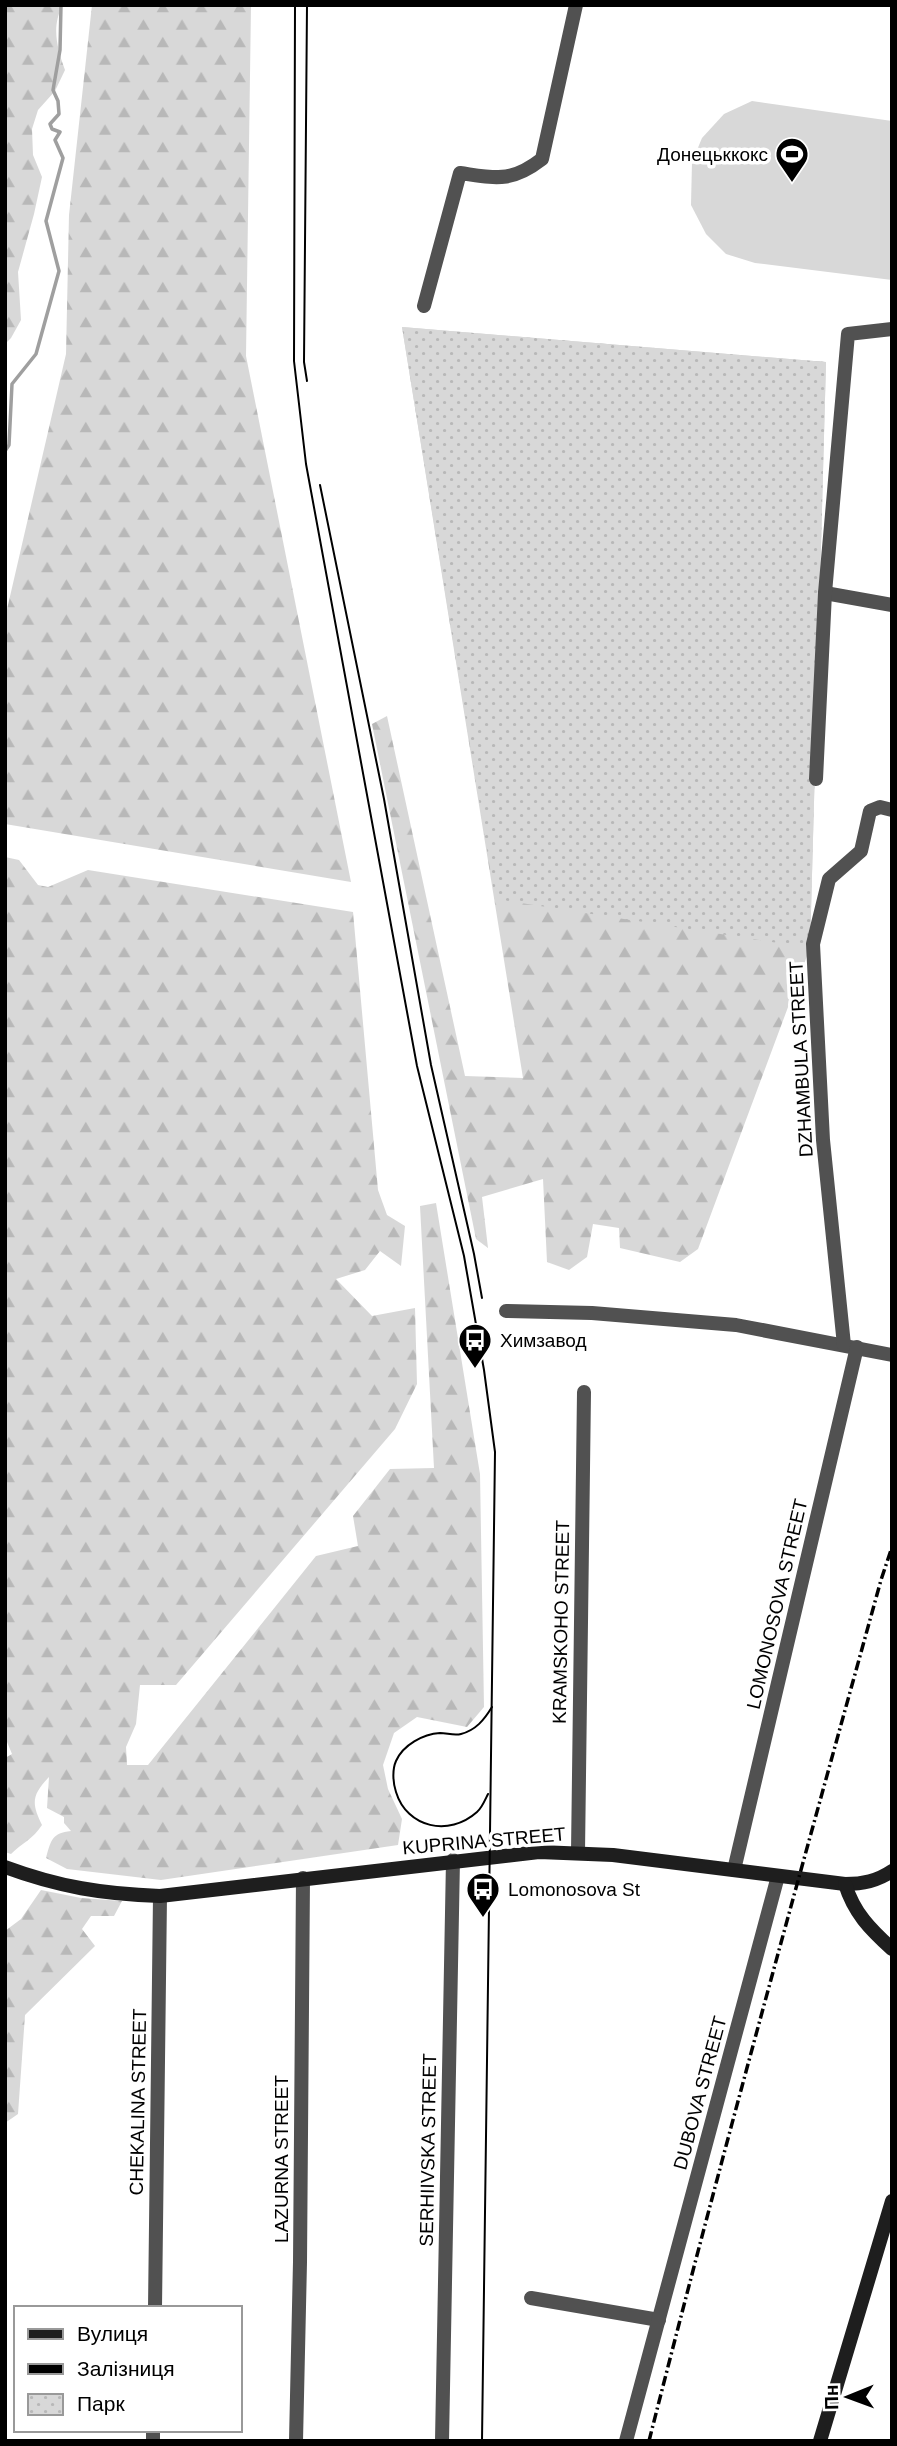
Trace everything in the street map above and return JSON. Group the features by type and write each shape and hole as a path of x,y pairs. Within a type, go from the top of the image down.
{"main road":[{"name":"KUPRINA STREET","path":"5,1867 62,1885 107,1894 160,1896 539,1852 578,1852 845,1884 874,1881 892,1871"},
{"path":"845,1884 851,1903 861,1919 892,1949"},
{"path":"820,2441 892,2201"}],"street":[{"path":"424,306 460,173 502,178 528,170 542,159 576,5"},
{"path":"816,779 825,593 848,334 892,329"},
{"path":"825,593 892,605"},
{"name":"DZHAMBULA STREET","path":"850,1346 823,1139 813,944 829,879 861,850 870,811 880,807 892,810"},
{"path":"506,1311 592,1313 736,1325 892,1355"},
{"name":"LOMONOSOVA STREET","path":"734,1870 850,1346"},
{"name":"KRAMSKOHO STREET","path":"578,1852 584,1392"},
{"name":"SERHIIVSKA STREET","path":"442,2441 453,1860"},
{"name":"DUBOVA STREET","path":"626,2441 778,1876"},
{"name":"LAZURNA STREET","path":"296,2441 303,1878"},
{"name":"CHEKALINA STREET","path":"155,2306 160,1896"},
{"path":"531,2298 659,2320"}],"green space":[{"path":"5,5 63,5 57,21 56,37 65,70 55,91 38,110 32,129 33,155 42,177 18,272 21,320 5,344"},
{"path":"92,5 251,5 246,356 351,882 5,824 5,618 66,354 69,215"},
{"name":"Донецьккокс","path":"752,101 892,121 892,280 755,263 726,254 706,234 691,205 692,162 702,138 724,114"},
{"path":"402,327 826,362 810,948 698,1249 680,1262 620,1248 619,1228 593,1224 587,1257 569,1270 547,1262 543,1179 482,1197 488,1248 476,1239 372,724 387,716 465,1076 523,1078"},
{"path":"402,327 826,362 810,948 495,899"},
{"path":"5,857 19,860 38,885 48,887 88,870 353,912 378,1190 387,1215 405,1226 401,1266 380,1251 365,1270 336,1279 372,1316 415,1308 417,1384 395,1429 176,1685 140,1685 136,1724 126,1747 127,1765 148,1765 316,1556 358,1546 353,1516 390,1469 434,1468 420,1206 436,1203 480,1474 484,1707 467,1727 417,1717 394,1733 383,1765 388,1789 402,1819 398,1845 161,1880 67,1869 46,1858 53,1838 71,1831 64,1823 64,1817 47,1808 49,1777 39,1789 35,1800 42,1825 11,1854 5,1852 5,1758 12,1754 5,1737"},
{"path":"41,1890 81,1898 122,1901 114,1916 91,1916 82,1929 95,1946 25,2015 18,2114 5,2123 5,1931 21,1919"}],"waterway":[{"path":"5,451 9,445 12,384 36,354 59,271 46,221 63,158 55,140 60,132 52,129 50,124 59,114 58,101 53,90 60,50 61,5"}],"tram line":[{"path":"295,5 294,361 306,464 417,1066 464,1256 495,1452 482,2441"},
{"path":"307,5 304,362 307,381"},
{"path":"320,485 384,799 431,1065 482,1298"},
{"path":"488,1794 479,1810 466,1820 442,1826 430,1825 409,1814 401,1804 393,1772 399,1755 414,1741 434,1734 456,1735 471,1730 492,1707"}],"railway":[{"path":"649,2441 763,2010 892,1547"}],"place":[{"name":"Донецьккокс","path":"792,184"},
{"name":"Химзавод","path":"475,1370"},
{"name":"Lomonosova St","path":"483,1919"}]}
